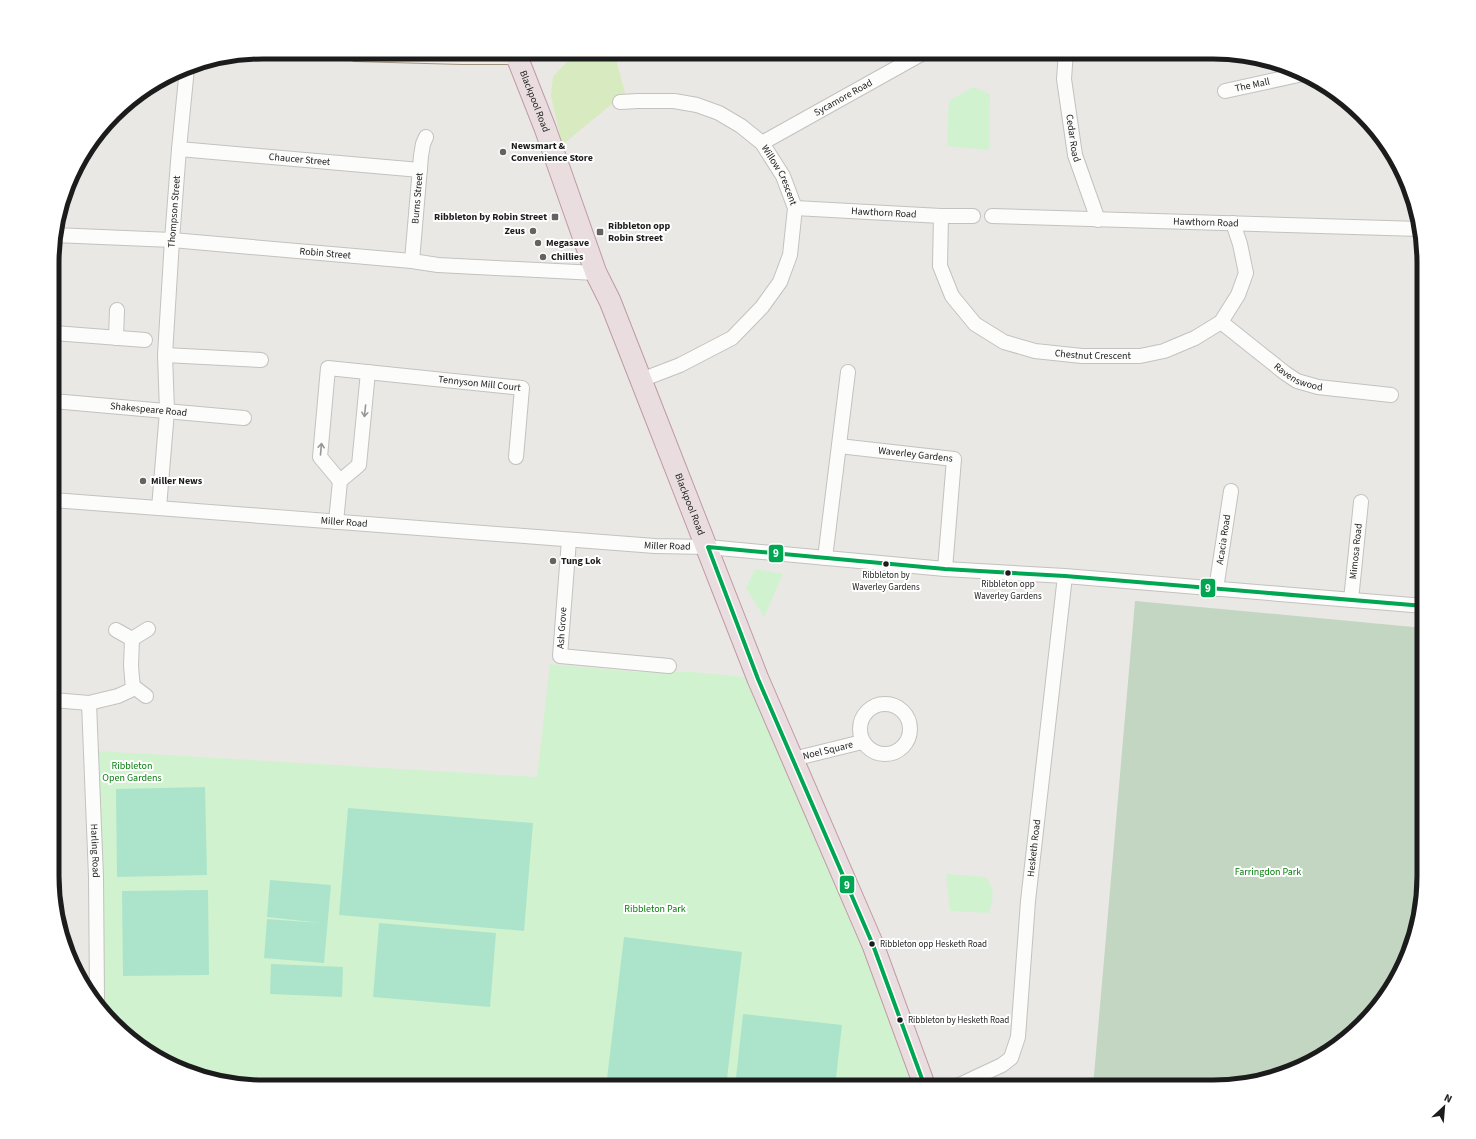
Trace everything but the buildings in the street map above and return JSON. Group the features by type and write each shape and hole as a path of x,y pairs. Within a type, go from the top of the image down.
{"highway":[{"name":"Blackpool Road","path":"522,59 596,273 610,301 708,547 758,679 873,944 922,1080"}],"street":[{"name":"Sycamore Road","path":"762,144 913,59"},
{"name":"Cedar Road","path":"1065,59 1064,79 1075,155 1098,220"},
{"name":"Thompson Street","path":"159,508 167,411 165,355 172,240 186,74"},
{"name":"The Mall","path":"1225,91 1294,76"},
{"name":"Willow Crescent","path":"620,102 674,101 697,105 719,113 741,126 762,144 783,176 795,208 790,255 780,282 762,307 732,338 680,365 641,380"},
{"name":"Burns Street","path":"412,261 420,170 423,144 426,137"},
{"name":"Chaucer Street","path":"179,149 420,170"},
{"name":"Hawthorn Road","path":"795,208 941,216 973,216"},
{"name":"Chestnut Crescent","path":"941,216 940,266 952,296 975,324 1004,342 1035,351 1082,356 1140,356 1164,351 1195,338 1221,322 1238,295 1246,274 1240,244 1233,223"},
{"name":"Hawthorn Road","path":"992,216 1414,229"},
{"name":"Robin Street","path":"61,235 172,240 445,265 596,273"},
{"path":"116,310 116,338"},
{"name":"Ravenswood","path":"1221,322 1297,381 1318,387 1391,395"},
{"path":"59,333 145,340"},
{"path":"165,355 261,360"},
{"name":"Tennyson Mill Court","path":"340,481 320,457 328,368 522,388 516,456"},
{"path":"336,522 340,481 359,465 368,372"},
{"path":"825,558 848,372"},
{"name":"Shakespeare Road","path":"59,401 244,418"},
{"name":"Waverley Gardens","path":"839,446 954,459 945,569"},
{"name":"Acacia Road","path":"1216,589 1231,490"},
{"name":"Miller Road","path":"59,500 569,540 655,546 708,547 945,569 1065,576 1417,605"},
{"name":"Mimosa Road","path":"1351,600 1361,502"},
{"name":"Ash Grove","path":"569,540 560,656 669,666"},
{"name":"Hesketh Road","path":"970,1080 1002,1065 1011,1058 1018,1037 1028,901 1065,576"},
{"path":"116,630 132,639"},
{"path":"132,639 148,630"},
{"path":"132,639 131,670 134,687 146,696"},
{"path":"59,700 89,703 128,693 134,687"},
{"name":"Harling Road","path":"89,703 96,877 96,993"},
{"name":"Noel Square","path":"793,759 862,742"}],"green space":[{"path":"570,59 616,59 625,93 562,145 551,96 553,76"},
{"path":"973,87 990,94 989,150 947,146 949,101"},
{"path":"755,569 783,574 764,617 746,588"},
{"name":"Farringdon Park","path":"1135,601 1417,627 1417,889 1413,916 1406,941 1396,966 1383,989 1357,1020 1326,1046 1303,1059 1266,1073 1226,1080 1094,1080"},
{"name":"Ribbleton Park","path":"550,664 638,672 693,672 745,677 815,834 880,988 903,1047 914,1080 250,1080 210,1073 161,1053 139,1038 119,1020 101,1000 98,751 537,777"},
{"path":"205,787 207,875 117,877 116,789"},
{"path":"348,808 533,823 524,931 339,915"},
{"path":"946,874 986,877 993,895 989,913 950,911"},
{"path":"270,880 331,885 324,963 264,958 267,919 321,923 267,917"},
{"path":"208,890 209,975 123,976 122,891"},
{"path":"379,923 496,933 490,1007 373,997"},
{"path":"624,937 742,952 727,1080 607,1080"},
{"path":"271,964 343,967 342,997 270,994"},
{"path":"743,1014 842,1025 836,1080 736,1080"}],"transit line":[{"name":"9","path":"922,1080 873,945 758,679 708,547 945,569 1065,576 1417,605"}],"place":[{"name":"Newsmart & Convenience Store","path":"503,152"},
{"name":"Ribbleton by Robin Street","path":"555,217"},
{"name":"Zeus","path":"533,231"},
{"name":"Ribbleton opp Robin Street","path":"600,232"},
{"name":"Megasave","path":"538,243"},
{"name":"Chillies","path":"543,257"},
{"name":"Miller News","path":"143,481"},
{"name":"Tung Lok","path":"553,561"},
{"name":"Ribbleton by Waverley Gardens","path":"886,564"},
{"name":"Ribbleton opp Waverley Gardens","path":"1008,573"},
{"name":"Ribbleton opp Hesketh Road","path":"872,944"},
{"name":"Ribbleton by Hesketh Road","path":"900,1020"}],"park label":[{"name":"Ribbleton Open Gardens","path":"132,772"}]}
